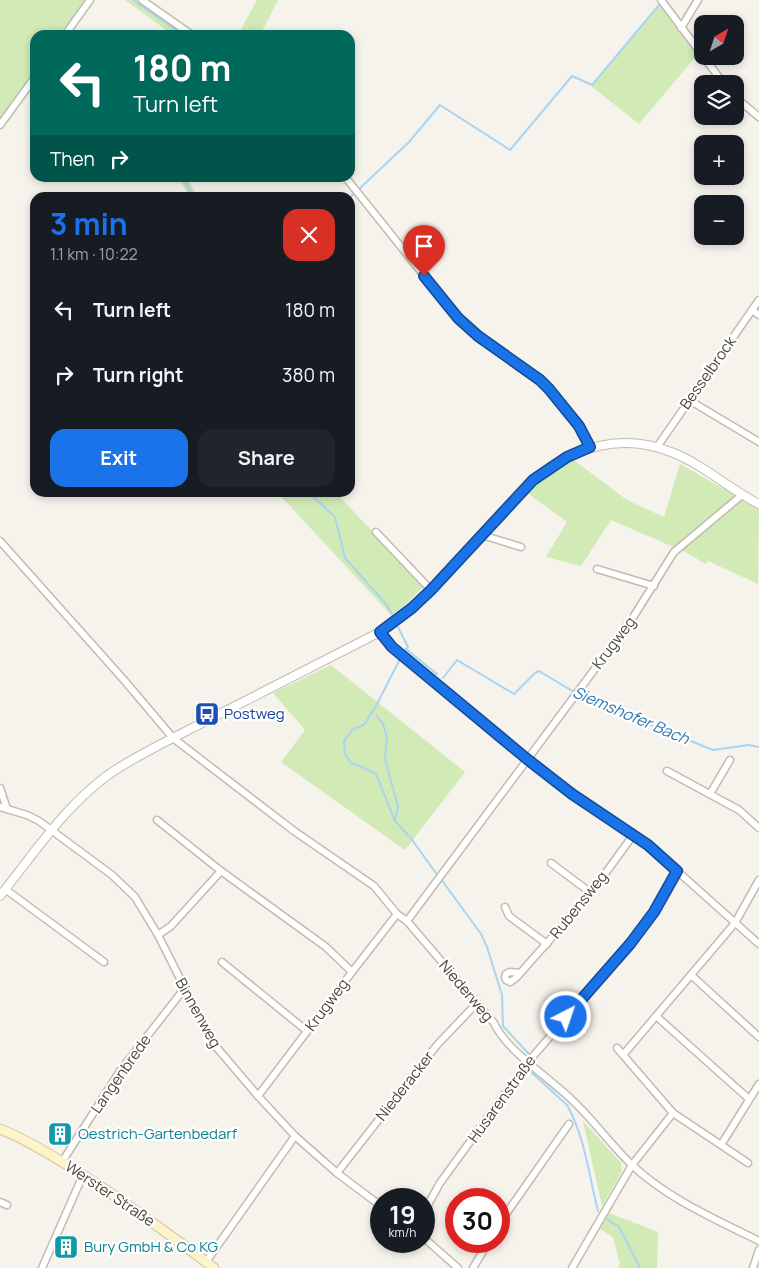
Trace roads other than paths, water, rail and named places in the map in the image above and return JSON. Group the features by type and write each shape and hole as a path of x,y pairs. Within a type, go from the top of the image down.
{"main road":[{"name":"Werster Straße","path":"0,1129 20,1137 83,1175 142,1214 214,1268"}],"street":[{"path":"69,30 90,0"},
{"path":"142,0 185,30"},
{"path":"661,0 717,75"},
{"path":"681,28 698,0"},
{"path":"0,125 30,84"},
{"path":"744,104 759,117"},
{"path":"349,182 458,318 478,336 540,380 579,426 590,447"},
{"name":"Besselbrock","path":"657,447 759,300"},
{"path":"752,310 759,315"},
{"path":"689,400 759,442"},
{"path":"0,896 52,830 104,778 128,762 173,738 380,632 412,608 431,590 533,480 567,457 590,447 610,444 657,447 686,459 759,504"},
{"name":"Krugweg","path":"407,922 632,619 674,552 742,495"},
{"path":"376,532 431,590"},
{"path":"482,535 521,547"},
{"path":"0,541 173,738"},
{"path":"597,569 654,586"},
{"path":"380,632 392,647 527,759 572,794 648,845 759,944"},
{"name":"Niederweg","path":"173,738 294,831 374,886 494,1023 498,1032 528,1062 571,1099 632,1165 667,1194 759,1241"},
{"path":"710,794 730,760"},
{"path":"667,771 739,810 759,828"},
{"path":"0,788 7,810"},
{"name":"Binnenweg","path":"0,807 27,815 39,821 122,884 135,898 158,935 212,1042 295,1136 337,1173 370,1198"},
{"path":"157,820 221,871 326,947 352,972"},
{"name":"Rubensweg","path":"520,973 591,893 634,834"},
{"path":"551,863 591,893"},
{"path":"158,935 171,926 221,871"},
{"name":"Husarenstraße","path":"435,1192 528,1062 630,944 654,912 677,871"},
{"path":"623,1055 735,923 759,880"},
{"path":"6,889 104,962"},
{"path":"505,907 509,916 547,944"},
{"name":"Krugweg","path":"258,1096 397,914"},
{"path":"222,962 307,1031"},
{"path":"691,975 759,1037"},
{"name":"Langenbrede","path":"62,1162 120,1071 184,989"},
{"name":"Niederacker","path":"337,1173 437,1045 477,1003"},
{"path":"656,1016 749,1099"},
{"path":"617,1048 673,1113 748,1163"},
{"path":"720,1145 759,1084"},
{"path":"572,1268 632,1165 673,1113"},
{"path":"510,1208 569,1124"},
{"path":"206,1262 295,1136"},
{"path":"42,1268 83,1175"},
{"path":"0,1202 7,1204"},
{"path":"435,1248 458,1268"},
{"path":"753,1268 759,1250"},
{"path":"473,1268 482,1253"}],"waterway":[{"path":"133,0 176,30"},
{"path":"683,17 694,0"},
{"path":"358,190 409,142 440,105 510,150 572,76 592,85 659,5"},
{"path":"185,182 191,192"},
{"path":"313,497 335,517 345,558 386,604 392,614"},
{"path":"398,627 408,647 404,653"},
{"name":"Siemshofer Bach","path":"406,649 437,674"},
{"path":"401,657 364,725 352,730 344,741 345,754 351,763 376,774 395,821 408,835"},
{"name":"Siemshofer Bach","path":"443,678 457,660 514,694 539,671 574,692"},
{"name":"Siemshofer Bach","path":"578,695 713,750 749,745 759,747"},
{"path":"377,716 383,724 387,738 385,759 398,807 395,819"},
{"path":"410,837 438,876"},
{"path":"441,879 481,934 502,995 503,1026 528,1053"},
{"path":"532,1073 567,1105 573,1117 586,1157 598,1211"},
{"path":"607,1219 619,1227 640,1268"}],"place":[{"name":"Postweg","path":"207,714"},
{"name":"Oestrich-Gartenbedarf","path":"60,1134"},
{"name":"Bury GmbH & Co KG","path":"66,1247"}]}
